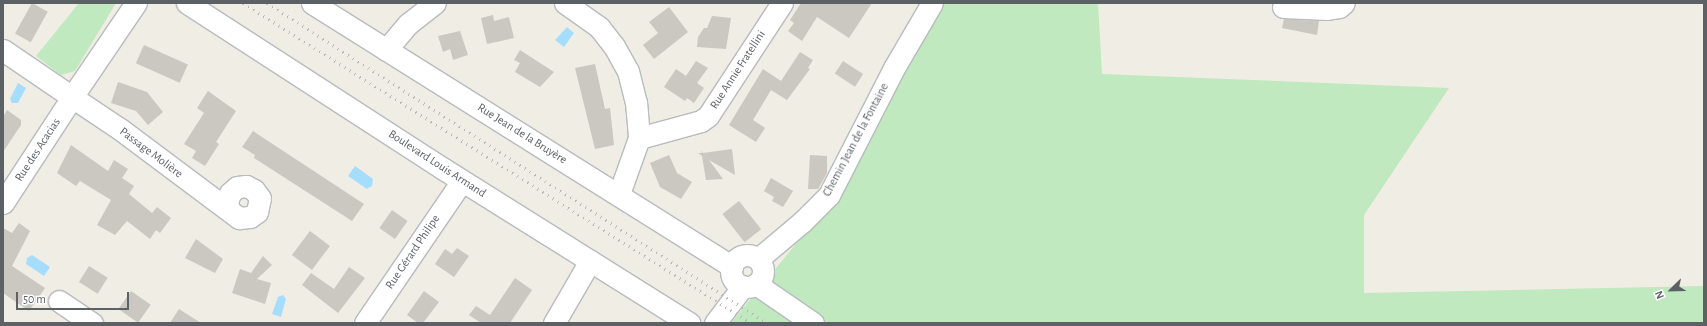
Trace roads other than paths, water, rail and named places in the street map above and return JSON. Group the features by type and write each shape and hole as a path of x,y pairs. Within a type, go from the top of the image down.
{"street":[{"path":"3,50 72,97 136,3"},
{"name":"Boulevard Louis Armand","path":"187,3 462,181 689,323"},
{"name":"Rue Jean de la Bruyère","path":"312,3 732,266"},
{"path":"386,50 408,24 435,3"},
{"path":"565,3 600,27 614,46 628,71 636,102 639,138 619,194"},
{"name":"Rue Annie Fratellini","path":"639,138 701,121 708,116 782,3"},
{"name":"Chemin Jean de la Fontaine","path":"758,259 802,222 829,194 894,68 932,3"},
{"path":"1283,7 1327,9 1339,7 1344,3"},
{"name":"Rue des Acacias","path":"3,203 72,97"},
{"name":"Passage Molière","path":"72,97 120,129 229,210"},
{"name":"Rue Gérard Philipe","path":"365,323 462,181"},
{"path":"715,323 749,285 763,270 758,259 743,255 732,266 734,280 749,285 813,323"},
{"path":"554,323 590,261"},
{"path":"59,301 92,323"}],"water":[{"path":"567,27 574,33 564,47 555,40"},
{"path":"18,83 26,88 18,103 12,103 10,99"},
{"path":"355,166 373,179 372,186 367,189 348,176"},
{"path":"32,255 50,267 44,276 26,264 27,258"},
{"path":"283,295 286,299 281,317 272,314 278,297"}],"railway":[{"path":"243,3 751,323"},
{"path":"267,3 767,323"}]}
